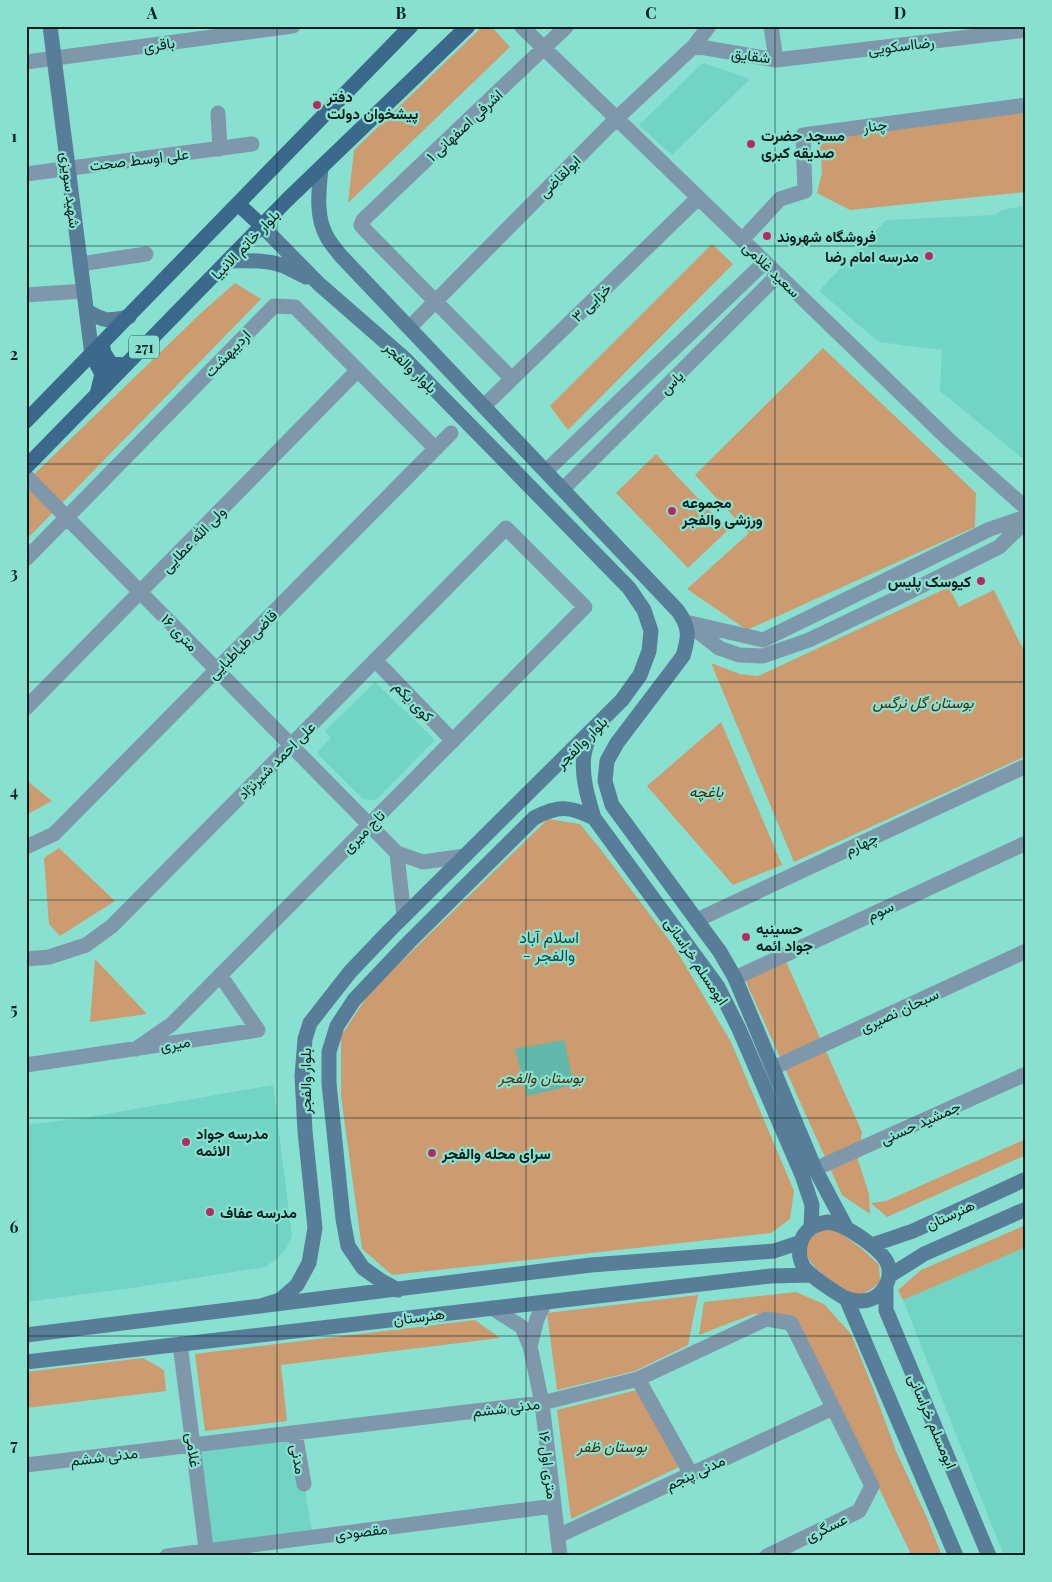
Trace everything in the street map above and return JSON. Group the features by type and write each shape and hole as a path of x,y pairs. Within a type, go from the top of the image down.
{"main road":[{"name":"شهید سویزی","path":"50,26 80,264 87,311 97,350"},
{"name":"271","path":"26,422 411,26"},
{"name":"بلوار خاتم الانبیا","path":"26,467 262,226 468,26"},
{"name":"بلوار والفجر","path":"321,168 319,213 326,236 341,256 563,489 678,611 686,622 687,640 683,656 617,742 607,761 605,781 612,805"},
{"path":"238,204 262,226"},
{"name":"بلوار والفجر","path":"261,1306 280,1300 297,1285 309,1263 315,1228 305,1131 302,1076 305,1039 310,1023 350,972 404,916 590,734 622,700 640,675 649,651 651,631 644,610 629,588 405,359 318,284 262,226"},
{"path":"228,261 256,261 284,266 318,284"},
{"path":"87,311 98,318 108,321 129,317"},
{"path":"97,350 104,353 111,364 126,365"},
{"path":"97,350 102,374 98,394"},
{"path":"530,488 546,471"},
{"path":"547,505 563,489"},
{"name":"ابومسلم خراسانی","path":"590,734 584,755 584,772 586,794 594,818 718,987 739,1029 802,1175 812,1205 811,1227"},
{"name":"ابومسلم خراسانی","path":"612,805 720,952 735,978 815,1169 846,1227"},
{"name":"بلوار والفجر","path":"398,1290 364,1268 348,1246 342,1219 329,1083 329,1052 337,1026 354,1000 395,956 534,818 547,811 562,809 575,809 594,818"},
{"name":"هنرستان","path":"872,1245 913,1231 1026,1179"},
{"name":"هنرستان","path":"888,1280 924,1254 1026,1208"},
{"path":"828,1222 838,1223 846,1227 880,1250 889,1266 888,1280 881,1293 864,1301 846,1298 812,1275 801,1261 799,1252 801,1242 811,1227 819,1223 828,1222"},
{"name":"هنرستان","path":"26,1335 591,1265 774,1251 801,1242"},
{"name":"هنرستان","path":"26,1362 775,1275 812,1275"},
{"name":"ابومسلم خراسانی","path":"888,1280 886,1310 989,1556"},
{"path":"846,1298 956,1556"}],"street":[{"name":"باقری","path":"26,62 232,30 293,26"},
{"name":"سعید غلامی","path":"521,26 949,440 1026,508"},
{"name":"اشرفی اصفهانی ۱","path":"436,302 365,230 361,225 363,220 545,49 567,26"},
{"name":"ابولقاضی","path":"410,327 617,118 694,46 709,26"},
{"name":"شقایق","path":"694,46 776,60 771,26"},
{"name":"رضااسکویی","path":"776,60 1026,30"},
{"name":"چنار","path":"742,240 780,199 805,191 803,135 1026,105"},
{"path":"218,113 220,149"},
{"name":"علی اوسط صحت","path":"26,174 252,144"},
{"name":"خزایی ۳","path":"484,406 698,198"},
{"path":"80,264 146,254"},
{"name":"یاس","path":"546,471 765,262"},
{"name":"یاس","path":"563,489 778,275"},
{"path":"26,295 84,291"},
{"path":"436,302 512,379"},
{"name":"اردیبهشت","path":"26,559 274,306 295,307 435,448"},
{"name":"ولی الله عطایی","path":"26,708 358,370"},
{"name":"قاضی طباطبایی","path":"26,847 54,834 451,433"},
{"name":"۱۶ متری","path":"26,476 398,853"},
{"path":"686,622 763,640 990,529 1026,517"},
{"path":"686,622 719,648 739,655 763,656 809,640 999,547 1026,521"},
{"name":"علی احمد شیرنژاد","path":"26,959 48,956 86,945 112,926 506,528 585,607"},
{"name":"تاج میری","path":"136,1049 172,1024 585,607"},
{"name":"کوی یکم","path":"375,660 452,741"},
{"name":"چهارم","path":"696,920 1026,766"},
{"name":"سوم","path":"735,978 1026,843"},
{"path":"404,916 398,873 398,853 423,862 465,856"},
{"name":"سبحان نصیری","path":"773,1068 1026,952"},
{"name":"میری","path":"26,1065 258,1030 220,975"},
{"name":"جمشید حسنی","path":"815,1169 1026,1074"},
{"name":"۱۶ متری اول","path":"530,1346 537,1318 545,1302"},
{"name":"۱۶ متری اول","path":"492,1308 522,1326 530,1346 542,1403 560,1556"},
{"name":"مدنی ششم","path":"26,1465 542,1403 638,1379 766,1319 791,1323 872,1486"},
{"name":"غلامی","path":"180,1344 207,1553"},
{"path":"638,1379 691,1474"},
{"name":"مدنی پنجم","path":"558,1536 833,1408"},
{"name":"مدنی","path":"295,1433 304,1484"},
{"name":"عسگری","path":"767,1556 859,1511 872,1486"},
{"name":"مقصودی","path":"167,1556 207,1553 554,1506"}],"shaded area":[{"path":"703,63 750,79 672,155 639,125"},
{"name":"مدرسه امام رضا","path":"1026,205 1026,461 940,391 942,350 879,342 819,291 886,220 995,215 1002,210"},
{"path":"375,682 435,740 376,800 363,799 317,753 331,738 325,731"},
{"path":"564,1040 574,1085 527,1096 515,1049"},
{"path":"273,1085 292,1236 287,1247 278,1258 265,1267 26,1302 26,1125 89,1117"},
{"path":"1026,1247 1026,1556 1004,1556 903,1300"},
{"path":"295,1433 313,1537 207,1551 193,1445"}],"green space":[{"path":"483,26 491,26 510,47 348,203 354,150"},
{"path":"1026,109 1026,192 850,210 817,193 822,173 819,131"},
{"path":"712,244 733,264 568,430 550,406"},
{"path":"235,283 261,299 26,540 26,482 200,314"},
{"path":"823,348 976,493 975,527 747,630 687,589 749,533 695,475"},
{"name":"مجموعه ورزشی والفجر","path":"656,454 728,530 688,568 616,493"},
{"name":"بوستان گل نرگس","path":"949,587 959,607 994,590 1026,655 1026,756 794,862 711,663 740,674 758,676"},
{"name":"باغچه","path":"721,722 782,865 733,885 647,786"},
{"path":"26,780 52,801 26,815"},
{"name":"بوستان والفجر","path":"548,819 580,824 675,948 731,1042 794,1191 790,1219 771,1233 392,1275 362,1249 341,1096 341,1036 370,992"},
{"path":"59,848 115,901 60,936 49,924 44,858"},
{"path":"784,957 862,1132 858,1160 869,1194 870,1214 842,1195 743,975"},
{"path":"95,959 147,1014 90,1022"},
{"path":"1026,1139 1026,1155 887,1217 871,1203 886,1201"},
{"path":"1026,1225 1026,1247 903,1300 898,1290 921,1270"},
{"path":"823,1229 835,1229 862,1249 879,1265 880,1281 875,1287 856,1296 829,1279 811,1263 807,1254 807,1245 813,1236"},
{"path":"796,1292 824,1304 851,1334 896,1451 927,1518 942,1556 912,1556 795,1316 753,1314 699,1335 704,1302"},
{"path":"698,1295 688,1345 635,1371 557,1390 547,1313"},
{"path":"475,1320 500,1338 281,1365 287,1421 205,1431 195,1354"},
{"path":"143,1358 164,1370 166,1391 26,1408 26,1372"},
{"name":"بوستان ظفر","path":"637,1390 679,1467 571,1519 557,1410"}],"place":[{"name":"دفتر پیشخوان دولت","path":"317,105"},
{"name":"مسجد حضرت صدیقه کبری","path":"751,144"},
{"name":"فروشگاه شهروند","path":"767,236"},
{"name":"مدرسه امام رضا","path":"929,256"},
{"name":"مجموعه ورزشی والفجر","path":"672,511"},
{"name":"کیوسک پلیس","path":"981,581"},
{"name":"حسینیه جواد ائمه","path":"746,937"},
{"name":"مدرسه جواد الائمه","path":"186,1142"},
{"name":"سرای محله والفجر","path":"432,1153"},
{"name":"مدرسه عفاف","path":"210,1212"}],"district":[{"name":"اسلام آباد - والفجر","path":"549,945"}]}
